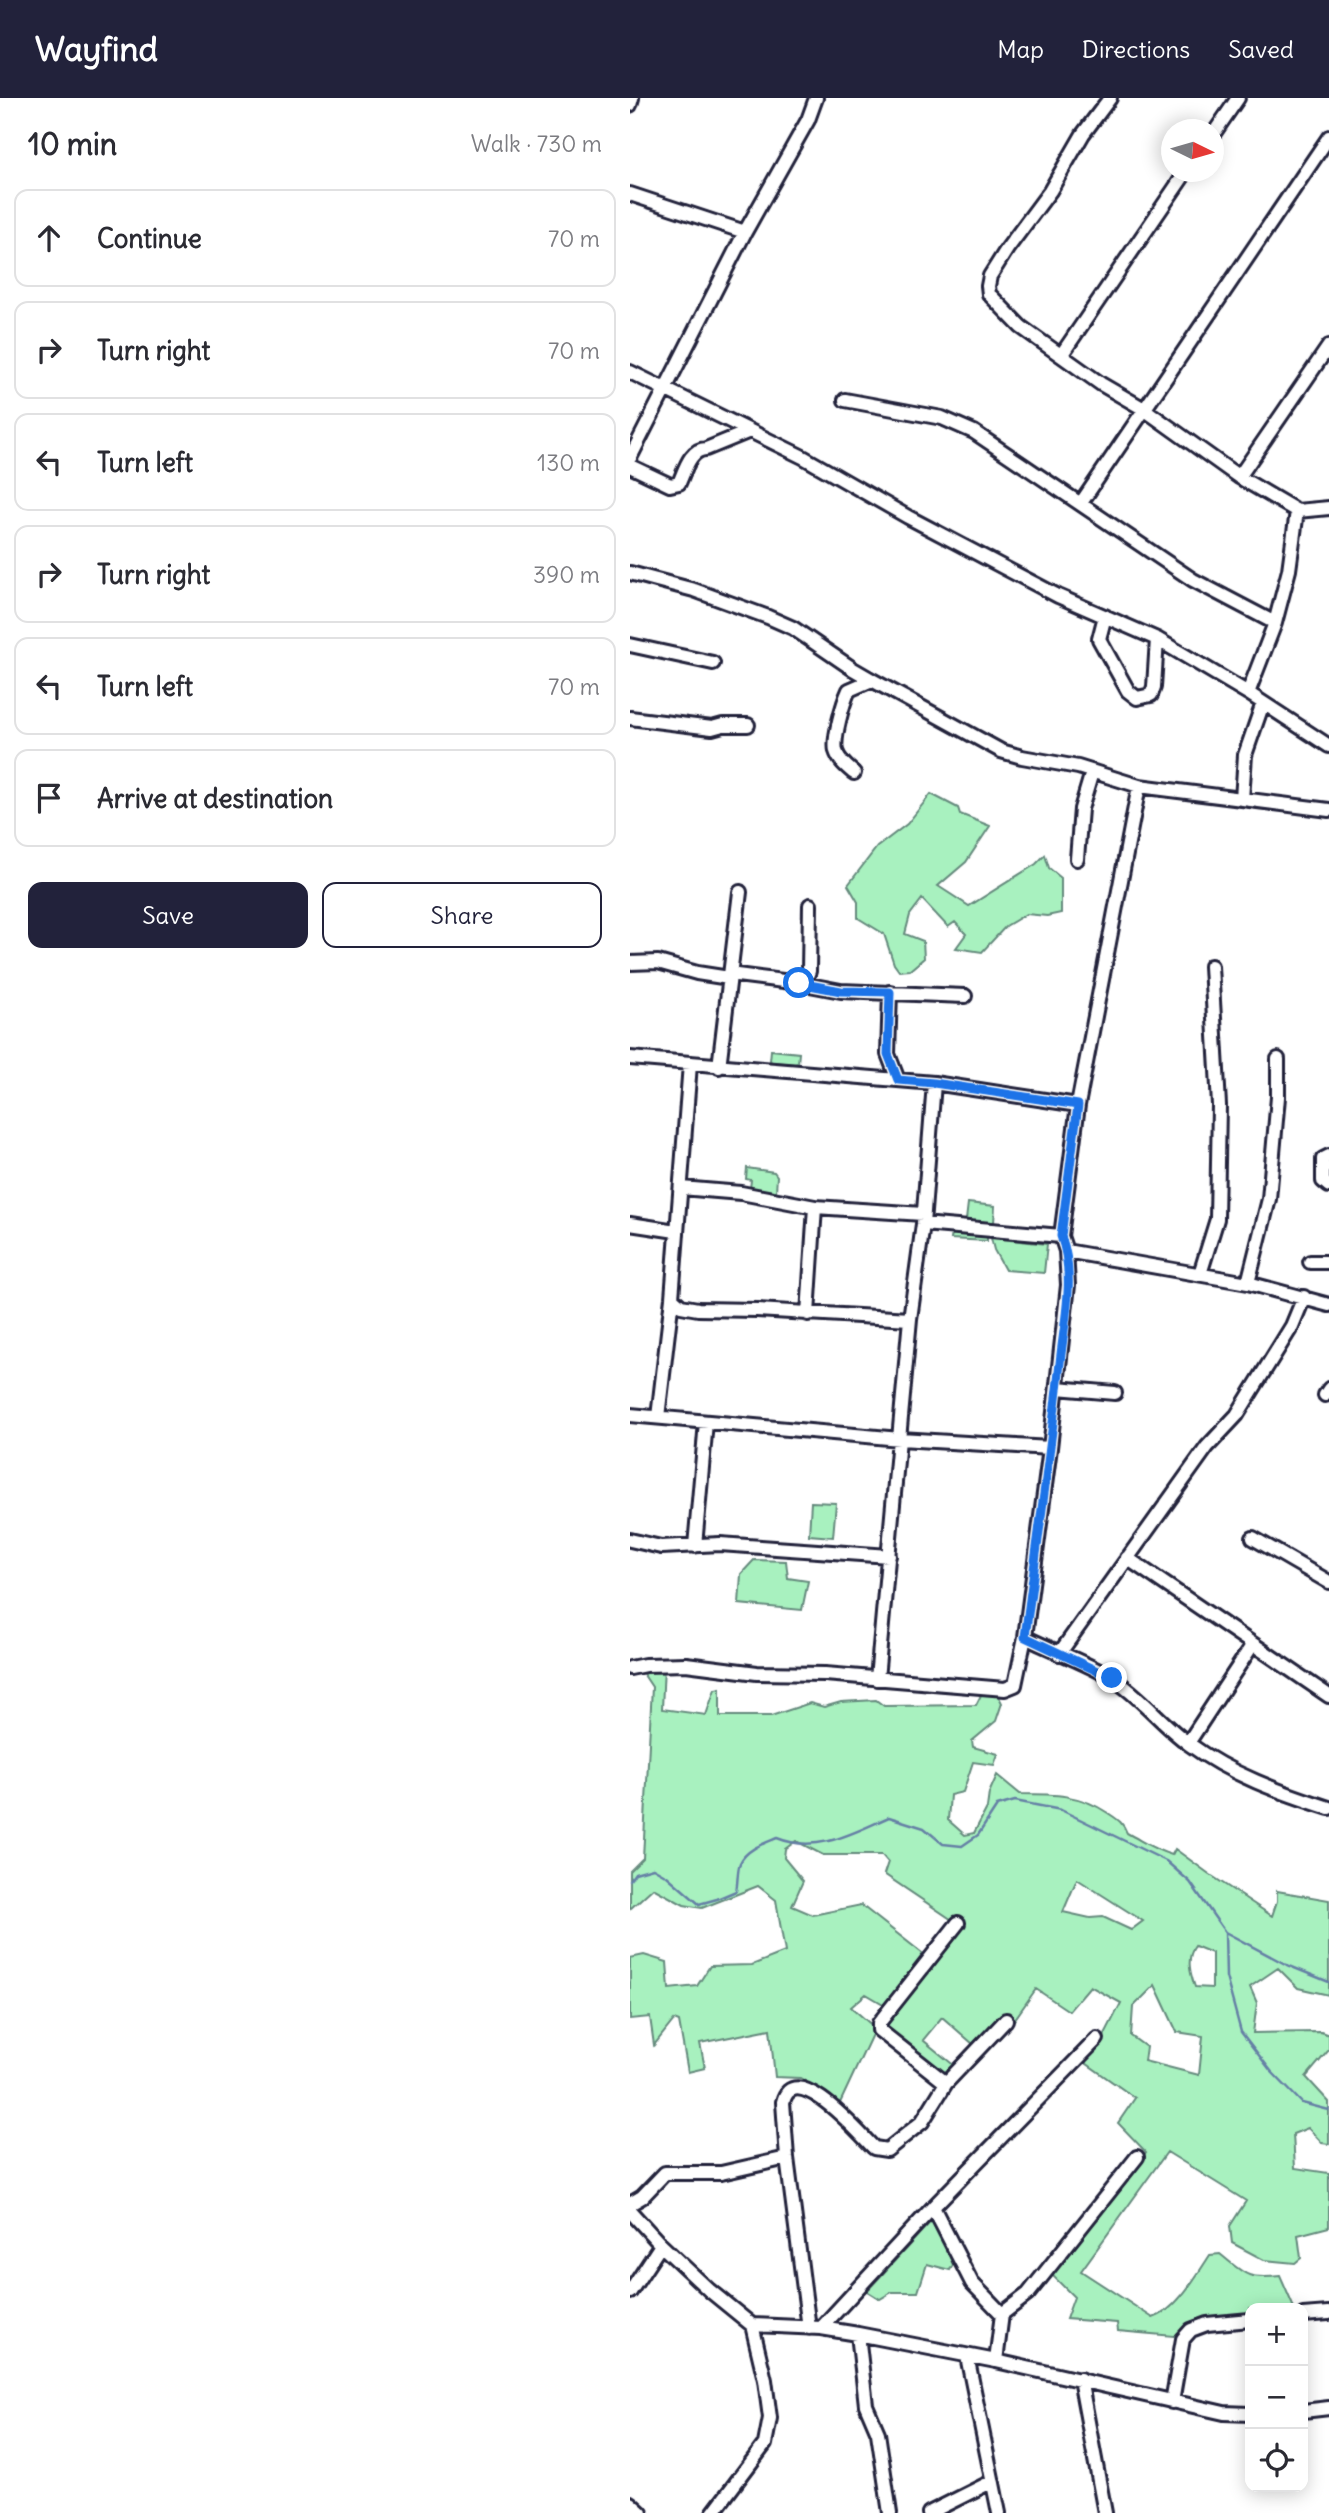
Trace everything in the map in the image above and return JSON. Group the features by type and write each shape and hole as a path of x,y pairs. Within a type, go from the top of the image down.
{"street":[{"path":"630,105 632,98"},
{"path":"630,458 745,232 808,120 816,98"},
{"path":"1110,98 1083,134 1050,191 1007,249 988,281 989,294 1021,327 1101,384 1144,409 1239,477 1297,511 1329,508"},
{"path":"1223,119 1238,98"},
{"path":"1082,503 1329,138"},
{"path":"1062,354 1179,182"},
{"path":"630,194 745,232"},
{"path":"1239,477 1329,346"},
{"path":"630,372 803,457 908,517 1058,596 1157,639 1248,693 1329,746"},
{"path":"845,400 942,418 974,432 1193,580 1275,623"},
{"path":"630,466 675,485 679,483 694,453 699,449 706,449 750,431"},
{"path":"1248,693 1275,623 1289,570 1297,511"},
{"path":"630,573 694,590 793,628 872,680 1001,751 1093,772 1139,786 1329,810"},
{"path":"1105,616 1098,639 1128,691 1138,698 1151,695 1154,687 1157,639"},
{"path":"630,645 713,663"},
{"path":"854,774 841,761 835,749 844,701 849,690 872,680"},
{"path":"1242,799 1245,755 1264,703"},
{"path":"630,718 712,728 748,725"},
{"path":"1077,859 1081,809 1093,772"},
{"path":"630,1668 656,1664 686,1664 757,1673 825,1674 1011,1689 1017,1681 1050,1448 1068,1286 1066,1251 1061,1236 1078,1105 1139,786"},
{"path":"719,1067 740,892"},
{"path":"799,983 806,979 809,971 810,905"},
{"path":"630,963 664,963 697,974 799,983 841,991 965,996"},
{"path":"1200,1274 1217,1219 1219,1105 1211,966"},
{"path":"890,992 888,1054 898,1080"},
{"path":"630,1059 934,1083 1078,1105"},
{"path":"1248,1283 1269,1199 1278,1097 1278,1059"},
{"path":"658,1417 672,1298 690,1064"},
{"path":"877,1679 934,1083"},
{"path":"1329,1156 1324,1159 1322,1166 1323,1181 1329,1186"},
{"path":"681,1188 1061,1236"},
{"path":"808,1314 815,1207"},
{"path":"630,1224 676,1231"},
{"path":"1066,1251 1248,1283 1329,1305"},
{"path":"1310,1262 1329,1262"},
{"path":"1059,1654 1206,1447 1237,1415 1292,1326 1304,1297"},
{"path":"672,1298 681,1306 698,1309 910,1319"},
{"path":"1057,1388 1115,1393"},
{"path":"630,1415 900,1439 1050,1448"},
{"path":"695,1546 706,1422"},
{"path":"1253,1538 1329,1582"},
{"path":"630,1540 661,1547 720,1544 889,1556"},
{"path":"1127,1558 1329,1696"},
{"path":"1025,1637 1112,1678 1149,1706 1188,1743 1233,1772 1275,1790 1329,1808"},
{"path":"1188,1743 1254,1644"},
{"path":"946,2083 879,2030 879,2023 958,1923"},
{"path":"815,2328 787,2158 783,2102 790,2090 800,2088 819,2095 874,2148 883,2151 922,2122 946,2083 1006,2020"},
{"path":"815,2328 1097,2039"},
{"path":"996,2361 1002,2314 1028,2294 1137,2157"},
{"path":"630,2204 642,2197 665,2173 721,2173 787,2158"},
{"path":"933,2207 972,2283 1002,2314"},
{"path":"630,2211 709,2290 752,2325 815,2328 858,2334 1080,2379 1224,2413 1245,2414"},
{"path":"630,2292 662,2245"},
{"path":"1308,2315 1329,2313"},
{"path":"1172,2402 1183,2339 1191,2330 1207,2324 1245,2320"},
{"path":"713,2513 765,2444 770,2418 765,2380 752,2325"},
{"path":"858,2334 866,2405 878,2433 890,2513"},
{"path":"967,2356 999,2513"},
{"path":"1080,2379 1105,2513"},
{"path":"1308,2410 1329,2408"},
{"path":"929,2513 991,2482"},
{"path":"630,2503 642,2513"}],"green space":[{"path":"931,794 958,808 960,814 990,826 966,862 938,886 969,906 1036,864 1045,855 1049,868 1061,878 1061,913 1047,916 1026,914 1006,926 982,952 956,948 966,934 955,922 948,927 922,899 910,915 905,934 923,941 924,958 910,970 899,971 884,934 858,918 858,902 848,885 877,847 907,824"},
{"path":"771,1050 799,1053 798,1063 772,1062"},
{"path":"747,1168 774,1172 777,1176 776,1192 750,1189 751,1180 746,1179"},
{"path":"968,1203 995,1206 994,1223 966,1220"},
{"path":"952,1233 987,1237 987,1241 951,1239"},
{"path":"991,1238 1047,1244 1044,1273 1005,1270"},
{"path":"811,1502 836,1503 833,1537 809,1535"},
{"path":"754,1560 786,1561 788,1578 808,1581 802,1610 739,1604 741,1574"},
{"path":"664,1665 662,1709 706,1715 715,1689 720,1688 720,1716 771,1716 810,1703 824,1707 841,1702 876,1700 884,1706 976,1705 982,1693 998,1695 1002,1703 996,1721 972,1741 973,1747 998,1754 994,1765 973,1762 963,1792 950,1795 948,1820 965,1835 974,1833 987,1808 989,1793 997,1775 1020,1794 1066,1796 1098,1807 1119,1821 1127,1833 1165,1853 1172,1855 1175,1849 1272,1916 1277,1891 1329,1900 1329,1995 1298,1988 1278,1968 1250,1987 1257,2003 1253,2033 1321,2032 1329,2035 1329,2050 1306,2077 1329,2102 1329,2144 1322,2143 1308,2128 1293,2134 1295,2168 1329,2173 1329,2227 1298,2235 1301,2258 1295,2263 1264,2260 1232,2243 1230,2226 1246,2201 1167,2152 1081,2271 1153,2318 1178,2300 1210,2255 1220,2254 1247,2274 1260,2277 1280,2276 1292,2303 1245,2303 1245,2315 1196,2320 1174,2336 1118,2331 1117,2323 1066,2319 1074,2297 1052,2275 1146,2152 1118,2123 1135,2098 1083,2061 1102,2040 1121,2003 1090,1986 1069,2011 1036,1989 1010,2026 973,2044 942,2017 923,2040 956,2067 948,2076 883,2029 882,2022 961,1926 884,1874 888,1862 882,1855 823,1855 796,1841 785,1849 784,1858 803,1881 792,1906 813,1915 861,1905 927,1957 885,2005 866,1994 851,2007 875,2028 840,2103 800,2078 775,2077 770,2029 700,2043 705,2068 688,2072 679,2022 674,2020 654,2045 650,2017 630,2019 630,1958 644,1955 667,1962 669,1989 697,1986 710,1966 752,1965 785,1952 776,1900 758,1886 702,1908 684,1905 653,1888 630,1909 630,1871 643,1858 652,1687 640,1669","holes":["1077,1879 1143,1921 1131,1930 1103,1917 1090,1918 1063,1912","1195,1946 1212,1953 1212,1988 1195,1987 1190,1966 1190,1956","1155,1985 1177,2032 1203,2036 1199,2075 1144,2061 1146,2047 1131,2036 1133,2007"]},
{"path":"935,2217 953,2265 950,2270 927,2264 918,2292 892,2292 880,2299 867,2291"}],"waterway":[{"path":"630,1880 635,1873 653,1868 667,1876 699,1904 736,1891 739,1866 743,1858 756,1847 777,1838 806,1844 821,1843 848,1835 889,1817 924,1828 943,1844 962,1846 978,1835 997,1806 1015,1801 1061,1810 1166,1861 1190,1882 1225,1932 1226,1977 1241,2032 1271,2071 1302,2103 1329,2110"},
{"path":"1225,1932 1287,1965 1329,1982"}],"route":[{"path":"799,983 841,991 890,992 888,1054 898,1080 1078,1105 1061,1236 1066,1251 1068,1286 1025,1637 1112,1678"}]}
